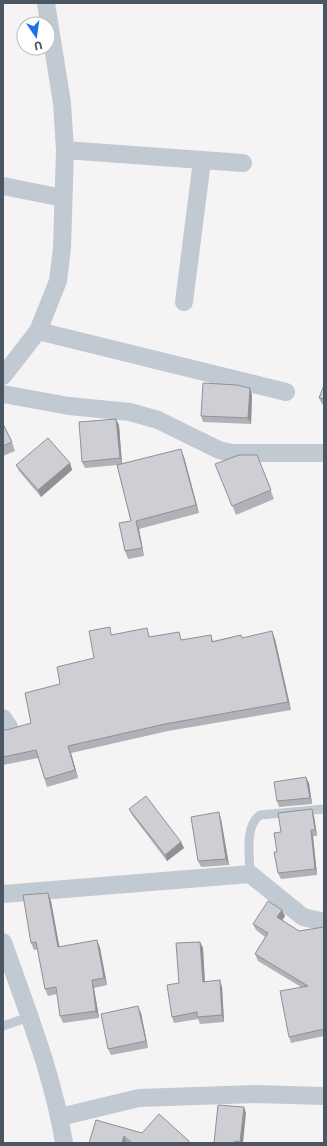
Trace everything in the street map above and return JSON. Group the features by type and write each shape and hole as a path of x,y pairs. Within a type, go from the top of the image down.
{"street":[{"path":"3,376 38,331 58,281 62,248 65,150 62,103 46,3"},
{"path":"65,150 243,163"},
{"path":"184,302 202,161"},
{"path":"3,186 63,198"},
{"path":"38,331 286,392"},
{"path":"3,394 69,406 130,412 158,420 218,450 232,453 324,453"},
{"path":"3,894 250,874 303,917 324,922"},
{"path":"3,942 50,1076 60,1117 64,1143"},
{"path":"60,1117 139,1098 255,1094 324,1096"}],"lane":[{"path":"250,874 250,828 255,819 260,815 324,809"},
{"path":"3,1026 29,1017"}],"building":[{"path":"203,383 237,385 250,388 248,418 201,416"},
{"path":"324,385 324,399 319,398"},
{"path":"116,419 120,458 82,462 79,422"},
{"path":"3,424 12,442 3,446"},
{"path":"48,438 70,463 38,490 16,465"},
{"path":"181,449 196,505 136,521 142,548 125,551 119,523 131,521 117,465"},
{"path":"239,455 257,455 271,490 232,506 215,464"},
{"path":"110,627 111,635 147,628 149,637 179,632 181,640 211,635 212,642 241,635 242,638 272,631 288,702 165,724 68,746 75,770 45,779 36,750 3,757 3,729 7,730 31,723 25,693 60,684 57,667 94,658 89,631"},
{"path":"306,777 310,798 277,801 274,782"},
{"path":"146,796 181,842 165,855 129,809"},
{"path":"312,809 315,830 311,830 315,869 278,873 274,852 277,852 274,833 281,832 278,813"},
{"path":"219,812 226,859 198,861 191,817"},
{"path":"48,893 58,947 97,940 104,978 92,980 96,1011 60,1016 56,987 45,989 36,942 31,943 23,895"},
{"path":"268,901 282,910 277,917 299,931 324,927 324,1029 289,1037 280,991 308,986 255,954 268,933 253,924"},
{"path":"200,942 203,982 220,980 222,1015 197,1017 197,1012 172,1017 167,985 179,983 176,943"},
{"path":"138,1006 146,1041 108,1049 101,1014"},
{"path":"218,1105 244,1107 240,1142 214,1143"},
{"path":"159,1114 189,1141 188,1143 132,1143 124,1136 122,1143 89,1143 96,1120 142,1133"}]}
